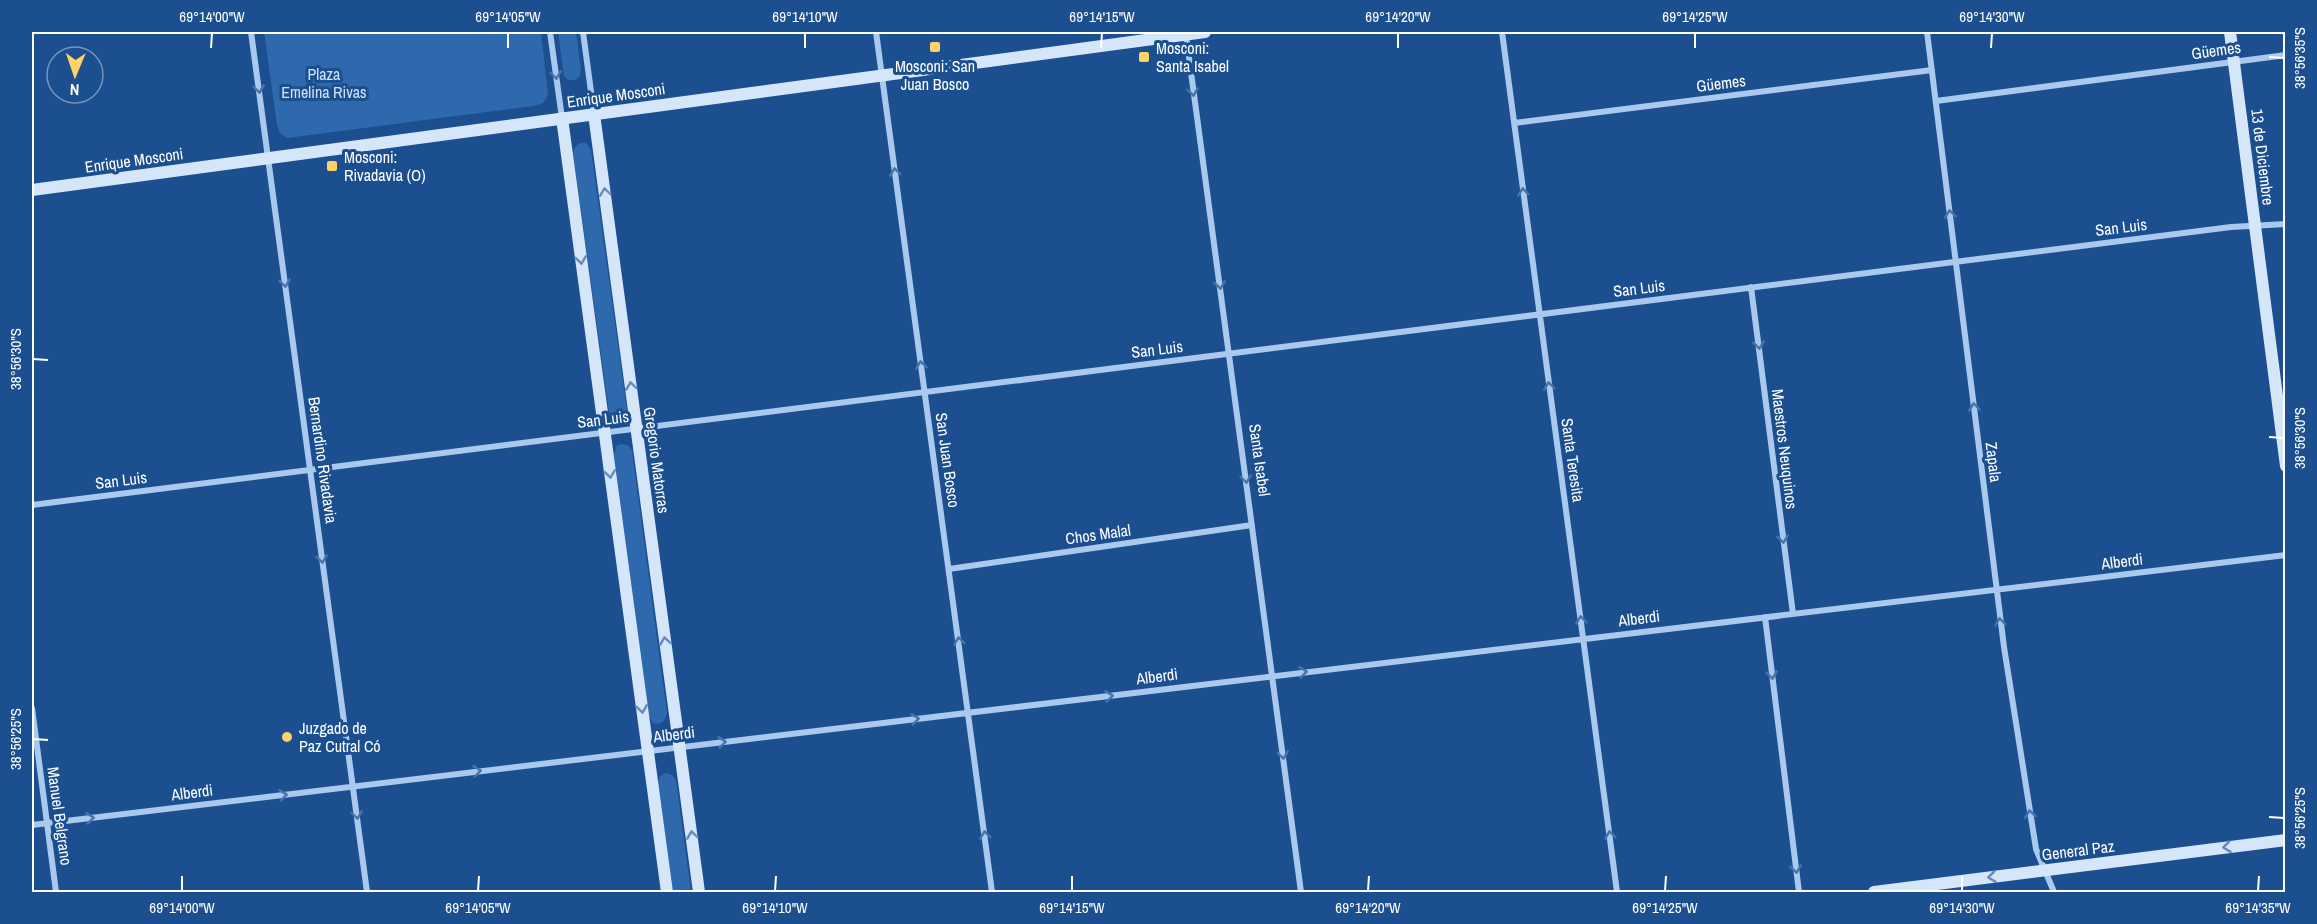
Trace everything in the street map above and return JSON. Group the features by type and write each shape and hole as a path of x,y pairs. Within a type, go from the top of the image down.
{"main road":[{"name":"Enrique Mosconi","path":"32,190 1205,32"},
{"name":"13 de Diciembre","path":"2230,32 2286,466"},
{"name":"Gregorio Matorras","path":"594,114 699,892"},
{"path":"562,118 667,892"},
{"name":"General Paz","path":"1874,892 2286,840"}],"street":[{"name":"Bernardino Rivadavia","path":"251,32 367,892"},
{"path":"550,32 562,118"},
{"name":"Gregorio Matorras","path":"583,32 594,114"},
{"name":"San Juan Bosco","path":"876,32 992,892"},
{"name":"Santa Teresita","path":"1502,32 1617,892"},
{"name":"Zapala","path":"1927,32 2004,648 2035,843 2054,892"},
{"name":"Santa Isabel","path":"1185,33 1301,892"},
{"name":"Güemes","path":"1936,101 2286,55"},
{"name":"Güemes","path":"1514,123 1932,70"},
{"name":"San Luis","path":"32,505 1751,287 2255,225 2286,224"},
{"name":"Maestros Neuquinos","path":"1751,287 1793,614"},
{"name":"Chos Malal","path":"949,569 1252,525"},
{"name":"Alberdi","path":"32,825 2286,555"},
{"path":"1765,617 1799,892"},
{"name":"Manuel Belgrano","path":"32,708 56,892"}],"green space":[{"name":"Plaza Emelina Rivas","path":"264,32 541,32 548,95 543,103 534,106 287,138 280,133 277,125"},
{"path":"558,32 576,32 581,70 576,80 568,80 564,76"},
{"path":"580,143 586,143 591,150 627,410 623,418 618,420 611,417 609,412 573,153 575,147"},
{"path":"617,445 629,446 632,451 667,713 664,721 659,724 653,723 649,716 614,454"},
{"path":"666,773 672,775 676,780 691,892 673,892 658,782 660,776"}],"place":[{"name":"Mosconi: San Juan Bosco","path":"935,47"},
{"name":"Mosconi: Santa Isabel","path":"1144,57"},
{"name":"Mosconi: Rivadavia (O)","path":"332,166"},
{"name":"Juzgado de Paz Cutral Có","path":"287,737"}]}
